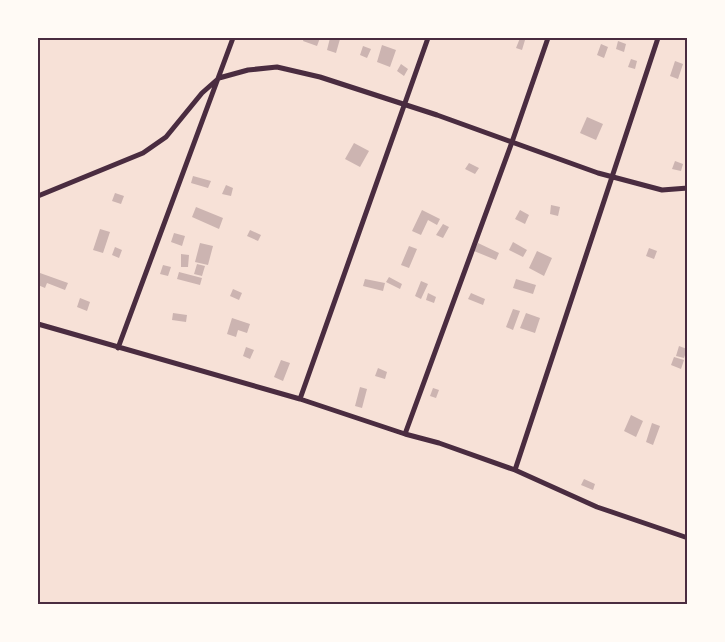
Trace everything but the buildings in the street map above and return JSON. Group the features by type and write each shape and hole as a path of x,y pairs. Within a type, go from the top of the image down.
{"street":[{"path":"118,348 233,38"},
{"path":"300,400 428,38"},
{"path":"404,434 512,142 548,38"},
{"path":"515,470 658,38"},
{"path":"38,196 143,153 166,137 202,93 219,78 248,70 277,67 320,77 405,104 611,176 662,190 688,188"},
{"path":"38,324 300,400 404,434 439,443 515,470 597,507 688,538"}]}
